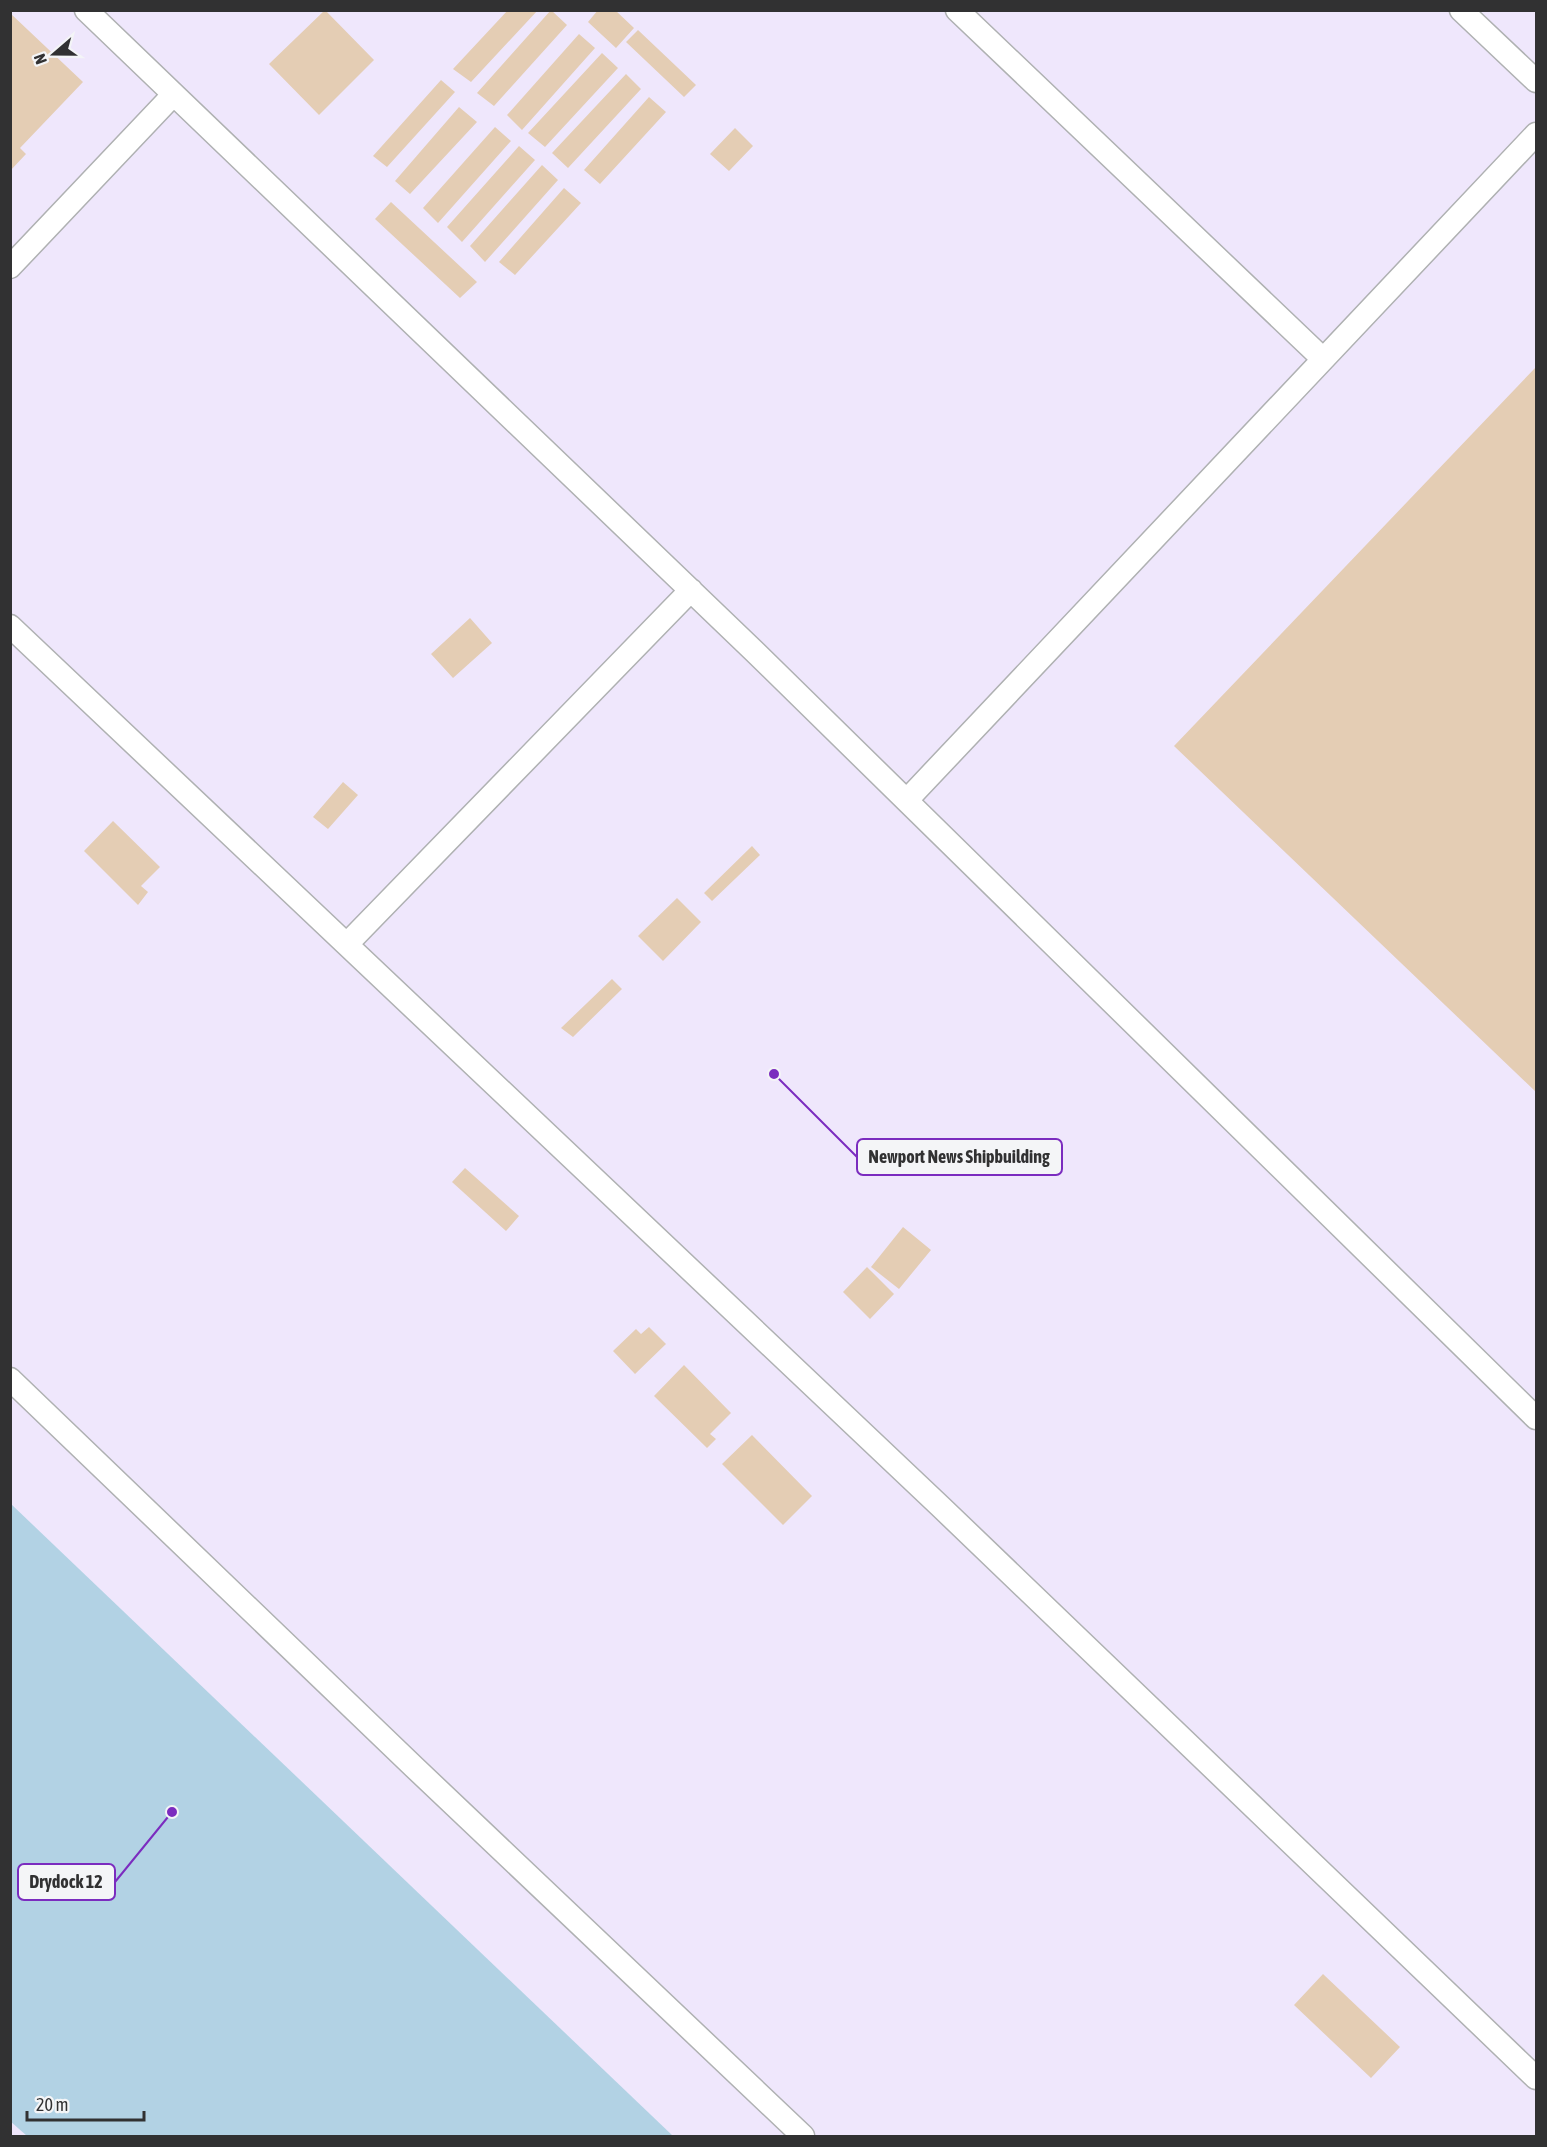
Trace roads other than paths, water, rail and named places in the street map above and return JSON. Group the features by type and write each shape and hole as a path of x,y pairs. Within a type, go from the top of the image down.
{"lane":[{"path":"86,10 691,590 1536,1418"},
{"path":"957,10 1323,359"},
{"path":"1461,10 1536,81"},
{"path":"10,267 173,95"},
{"path":"907,800 1536,134"},
{"path":"347,944 691,590"},
{"path":"10,626 950,1515 1536,2078"},
{"path":"10,1379 803,2136"}],"water":[{"path":"10,1504 673,2136 27,2136 10,2121"}],"place":[{"name":"Newport News Shipbuilding","path":"774,1074"},
{"name":"Drydock 12","path":"172,1812"}]}
